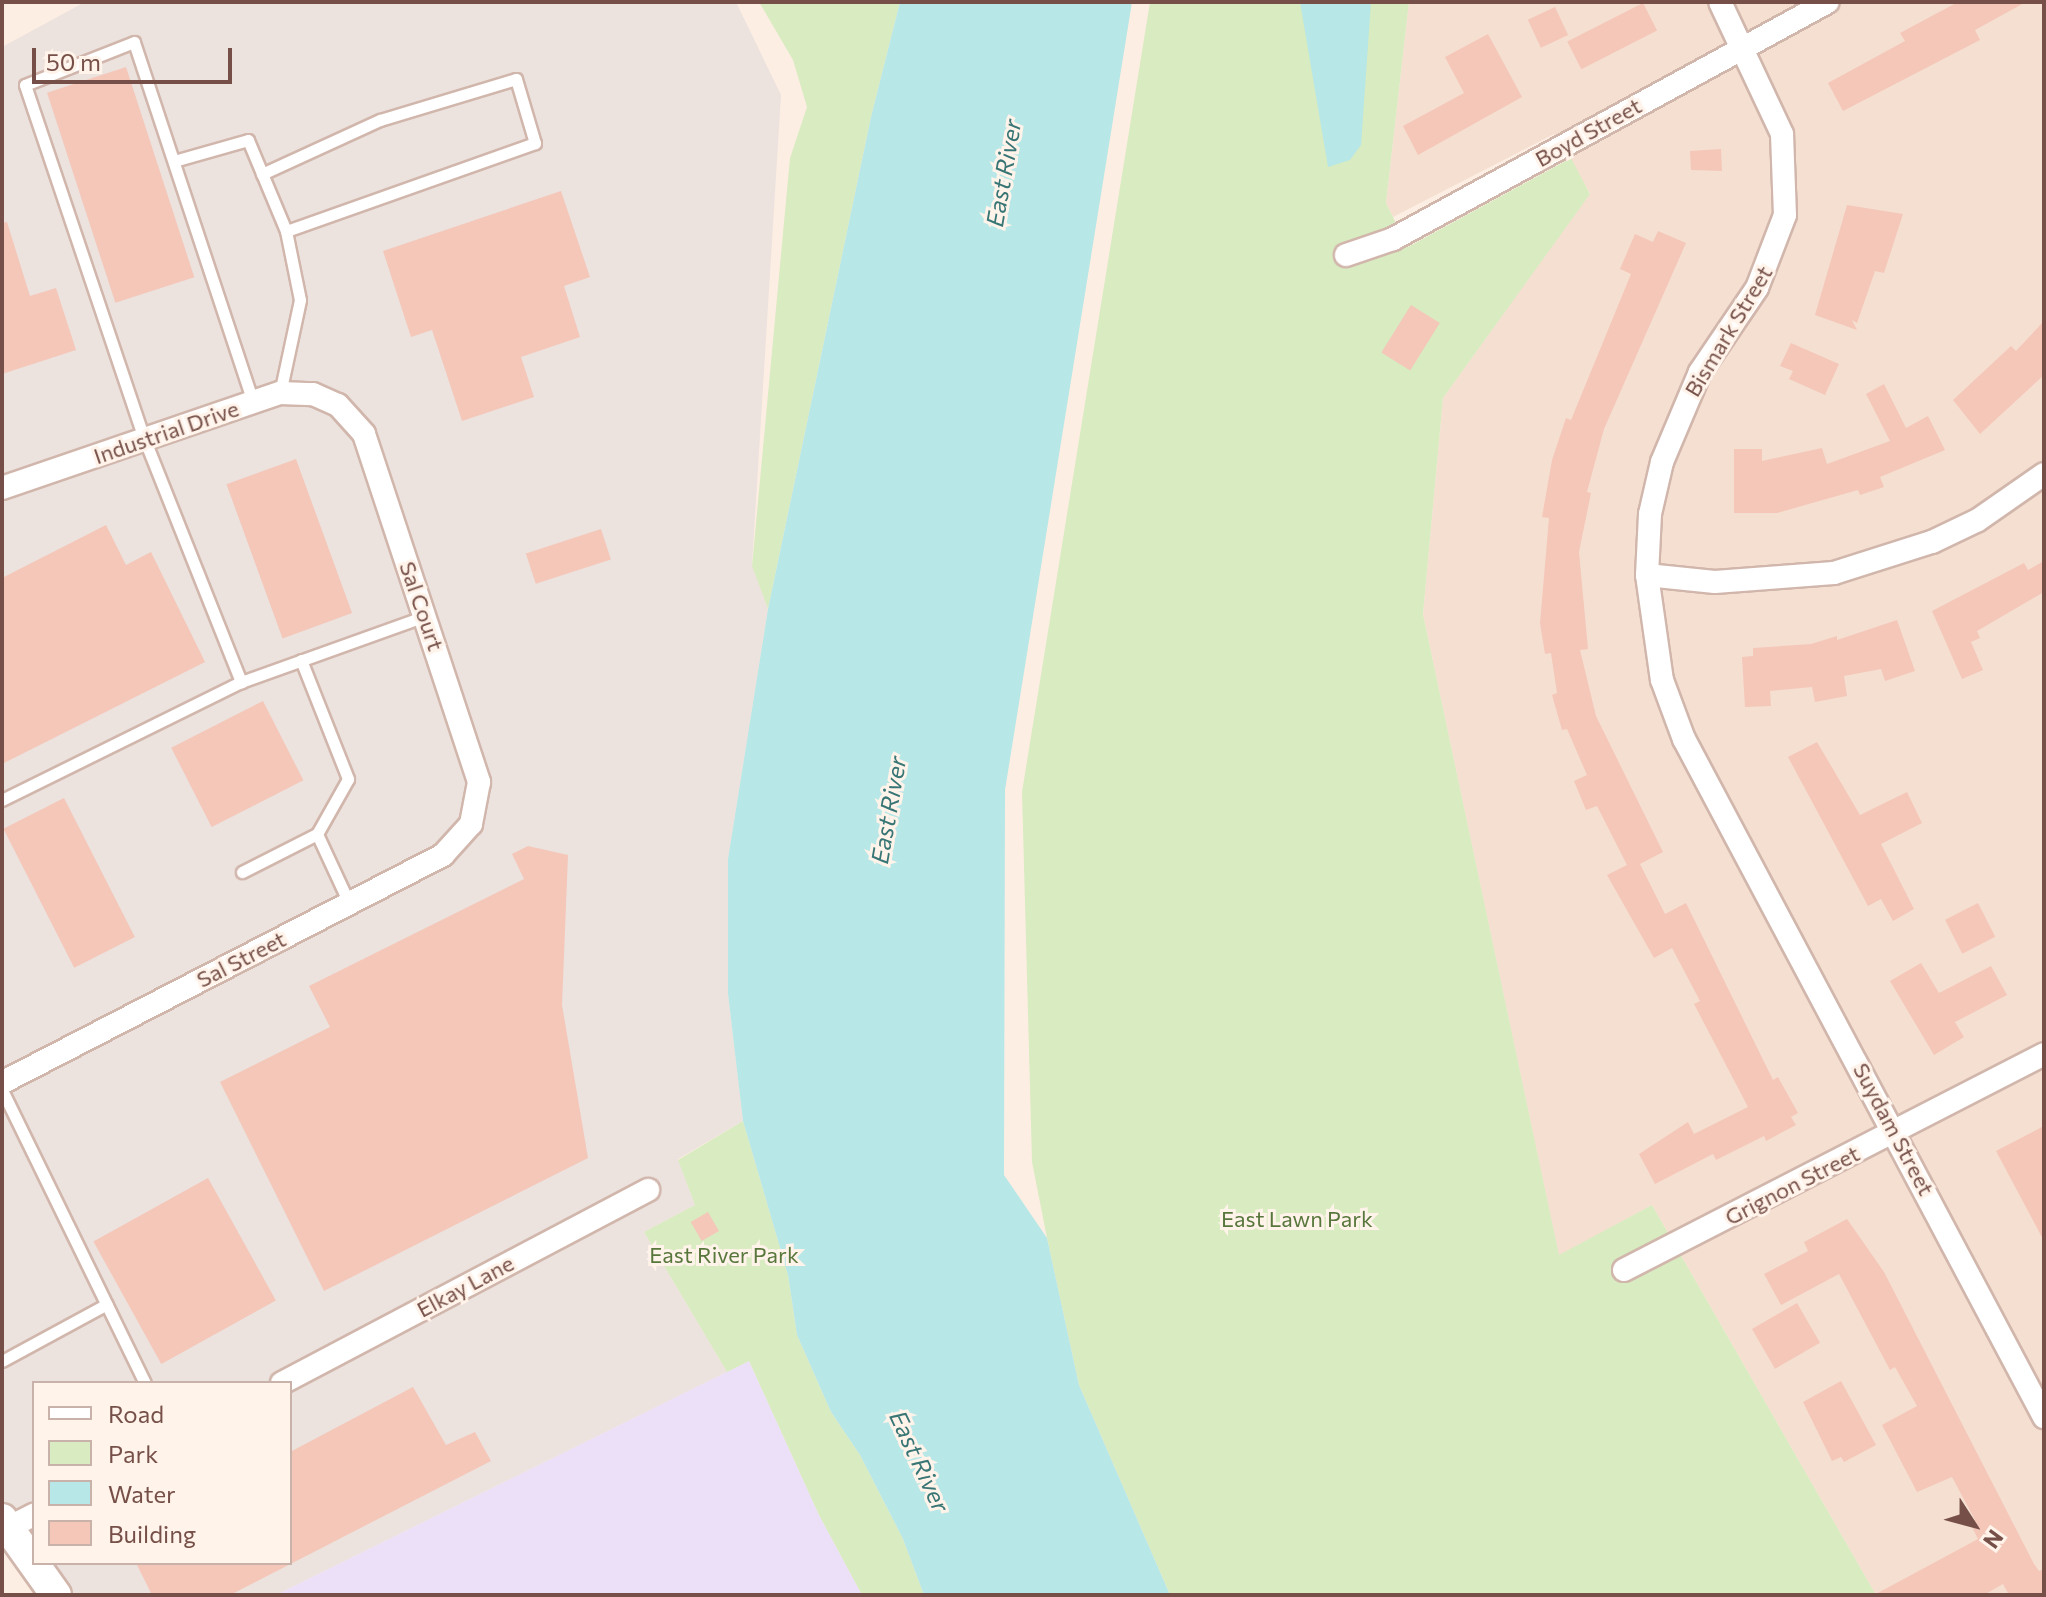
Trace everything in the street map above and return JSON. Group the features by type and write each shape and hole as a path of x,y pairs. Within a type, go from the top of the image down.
{"street":[{"name":"Bismark Street","path":"1720,2 1744,47 1782,134 1785,215 1757,288 1700,372 1678,417 1650,514 1647,575 1662,680 1684,739 1743,841"},
{"name":"Boyd Street","path":"1346,255 1393,239 1828,2"},
{"name":"Industrial Drive","path":"2,488 280,393 313,394 331,401"},
{"name":"Sal Court","path":"331,401 364,434 475,763 478,803 471,824"},
{"path":"1647,575 1715,582 1834,573 1932,542 1978,520 2044,474"},
{"name":"Sal Street","path":"2,1083 443,855 471,824"},
{"name":"Suydam Street","path":"1743,841 2044,1417"},
{"name":"Grignon Street","path":"1624,1270 2044,1054"},
{"name":"Elkay Lane","path":"286,1381 648,1190"},
{"path":"12,1523 32,1556"},
{"path":"38,1565 56,1595"}],"lane":[{"path":"241,682 144,438 25,85 134,42 253,402"},
{"path":"262,174 380,120 516,79 535,143 286,231"},
{"path":"174,161 248,140 286,231 300,300 280,393"},
{"path":"2,800 241,682 425,616"},
{"path":"242,872 317,834 348,779 301,660"},
{"path":"317,834 349,903"},
{"path":"2,1090 144,1381"},
{"path":"2,1361 107,1304"}],"shaded area":[{"path":"85,2 736,2 781,95 752,565 768,609 728,859 728,994 743,1121 678,1159 695,1205 644,1232 727,1372 276,1595 56,1595 2,1531 2,47"},
{"path":"1409,2 2044,2 2044,1595 1876,1595 1652,1205 1559,1256 1423,614 1443,398 1590,193 1554,134 1393,217 1386,203"},
{"path":"749,1361 819,1515 862,1595 276,1595"}],"green space":[{"path":"759,2 900,2 871,117 768,609 752,566 790,158 807,107 793,60"},
{"name":"East Lawn Park","path":"1150,2 1409,2 1386,203 1408,247 1571,158 1590,194 1443,398 1423,614 1559,1255 1652,1205 1876,1595 1170,1595 1079,1385 1032,1162 1022,792"},
{"name":"East River Park","path":"743,1121 788,1275 797,1335 831,1412 860,1455 903,1539 924,1595 862,1595 819,1515 749,1361 727,1372 644,1232 695,1205 678,1160"}],"water":[{"name":"East River","path":"900,2 1132,2 1005,790 1004,1175 1047,1238 1079,1385 1170,1595 924,1595 903,1539 860,1455 831,1412 797,1335 788,1275 743,1121 728,994 728,859 768,609 871,117"},
{"path":"1300,2 1371,2 1361,145 1350,160 1328,167"}],"building":[{"path":"1958,2 2026,2 1975,30 1980,40 1843,111 1828,83 1905,41 1900,33"},
{"path":"1643,3 1657,31 1581,69 1567,42"},
{"path":"1555,7 1568,35 1541,48 1528,20"},
{"path":"1488,34 1522,97 1418,155 1403,126 1464,93 1445,57"},
{"path":"126,67 194,277 115,303 47,93"},
{"path":"1721,149 1722,171 1691,170 1690,151"},
{"path":"561,191 590,277 564,286 580,337 521,357 534,397 462,421 432,330 411,337 383,251"},
{"path":"1847,205 1903,214 1884,273 1875,271 1857,323 1852,320 1857,330 1815,315"},
{"path":"7,222 30,296 56,288 76,350 2,374 2,223"},
{"path":"1658,231 1686,243 1604,429 1587,492 1591,493 1579,552 1588,649 1580,650 1596,716 1663,852 1640,864 1665,914 1686,903 1773,1080 1778,1077 1798,1113 1791,1117 1796,1125 1766,1141 1764,1136 1716,1160 1713,1154 1655,1184 1639,1154 1688,1122 1694,1134 1748,1107 1694,1004 1700,1001 1672,948 1654,958 1607,875 1627,865 1597,806 1586,810 1574,781 1587,775 1567,729 1562,730 1552,695 1557,693 1551,653 1545,654 1540,623 1549,518 1542,517 1552,460 1566,418 1571,420 1631,274 1620,269 1635,234 1653,242"},
{"path":"1411,305 1440,323 1410,371 1381,352"},
{"path":"2044,321 2044,375 1980,434 1953,400 2011,346 2016,351"},
{"path":"1791,343 1839,364 1825,395 1789,379 1793,371 1780,366"},
{"path":"1884,384 1906,428 1928,416 1945,450 1880,477 1884,487 1860,495 1858,490 1777,513 1734,513 1734,449 1762,449 1762,461 1822,448 1827,464 1890,441 1866,394"},
{"path":"296,459 352,613 283,638 226,484"},
{"path":"106,525 126,565 151,552 205,662 2,764 2,578"},
{"path":"601,529 611,559 536,584 526,553"},
{"path":"2044,561 2044,592 1977,631 1980,638 1971,642 1983,670 1962,679 1932,611 2024,563 2028,570"},
{"path":"1897,620 1915,671 1885,681 1881,669 1844,676 1847,696 1815,702 1812,687 1770,691 1771,706 1745,707 1742,657 1753,656 1753,648 1811,644 1837,636 1837,640"},
{"path":"263,701 303,780 212,827 171,748"},
{"path":"1817,742 1860,815 1907,792 1922,823 1881,844 1914,909 1893,921 1881,899 1868,906 1788,757"},
{"path":"64,798 135,937 74,968 3,829"},
{"path":"528,846 568,855 562,1005 588,1158 324,1291 220,1082 330,1027 309,986 524,879 512,854"},
{"path":"1978,903 1995,937 1962,954 1945,920"},
{"path":"1921,963 1939,993 1991,966 2007,995 1955,1022 1964,1037 1934,1055 1890,981"},
{"path":"2044,1126 2044,1241 1996,1151"},
{"path":"208,1178 276,1300 161,1364 93,1242"},
{"path":"708,1212 719,1231 702,1241 691,1222"},
{"path":"1847,1219 1884,1272 2034,1564 2039,1571 2044,1569 2044,1595 2009,1595 2003,1584 1984,1595 1874,1595 1978,1539 1970,1523 1975,1520 1952,1477 1917,1492 1882,1425 1917,1406 1895,1367 1890,1370 1839,1274 1781,1305 1764,1274 1808,1251 1804,1242"},
{"path":"1797,1303 1820,1343 1775,1369 1752,1329"},
{"path":"1841,1381 1876,1445 1844,1462 1841,1457 1832,1461 1803,1402"},
{"path":"413,1387 446,1445 475,1432 491,1461 292,1563 292,1451"},
{"path":"137,1565 288,1565 230,1595 152,1595"}]}
